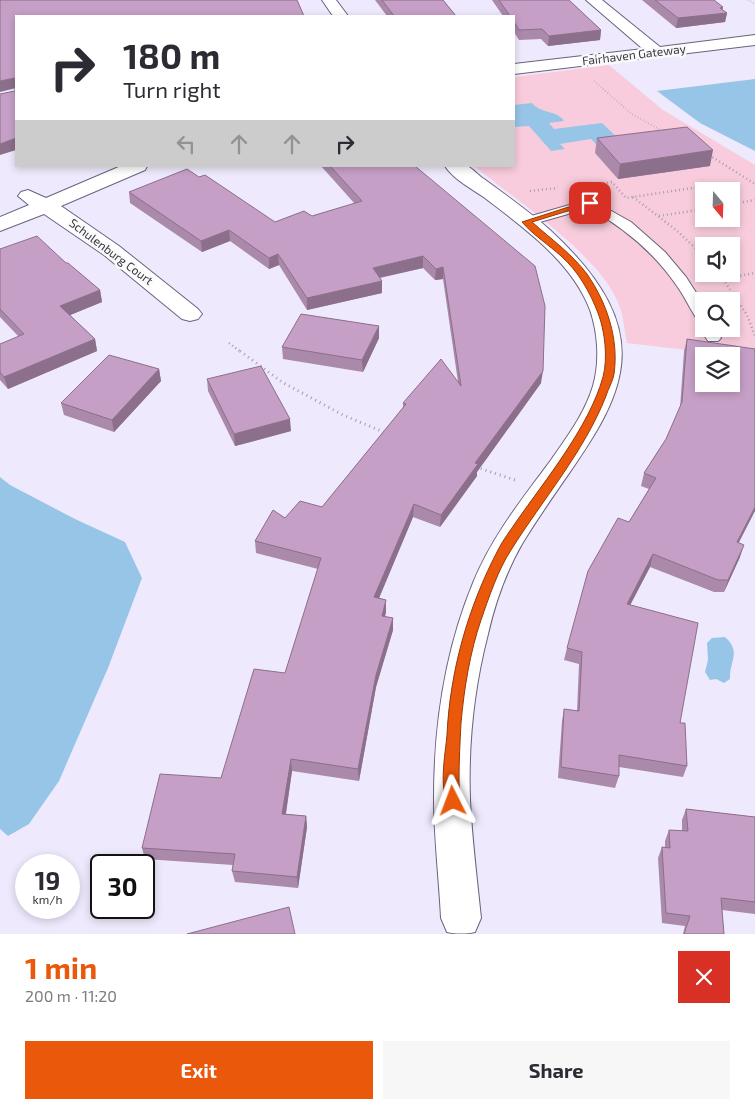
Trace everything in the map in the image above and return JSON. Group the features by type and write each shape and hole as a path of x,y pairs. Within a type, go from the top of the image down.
{"street":[{"path":"329,0 339,15"},
{"path":"593,0 656,52"},
{"name":"Fairhaven Gateway","path":"515,69 755,40"},
{"path":"0,207 92,167"},
{"path":"0,225 136,167"},
{"path":"455,167 566,256 583,276 604,314 610,355 608,376 590,422 504,550 489,580 474,622 462,668 456,713 452,782 461,918"},
{"name":"Schulenburg Court","path":"28,196 104,243 190,314"}],"lane":[{"path":"526,222 590,203 627,225 649,244 682,284 695,305"}],"path":[{"path":"748,0 755,4"},
{"path":"592,80 632,114 670,135"},
{"path":"707,154 755,184"},
{"path":"593,184 612,182 626,198 695,188"},
{"path":"526,192 564,188"},
{"path":"632,197 695,247"},
{"path":"740,202 755,200"},
{"path":"658,216 695,210"},
{"path":"740,276 755,273"},
{"path":"725,282 747,316 755,336"},
{"path":"229,343 282,382 343,415 391,435"},
{"path":"469,465 518,481"}],"shaded area":[{"path":"609,65 663,110 755,165 755,358 740,356 740,347 695,347 695,351 627,343 622,314 609,286 595,267 556,230 475,167 515,167 515,77"}],"water":[{"path":"755,79 755,151 700,123 657,91"},
{"path":"532,103 540,109 557,115 564,121 549,123 554,129 602,123 621,141 597,145 591,139 560,144 565,149 551,151 529,126 515,127 515,105"},
{"path":"0,477 10,485 75,519 125,542 142,578 108,668 59,781 29,824 8,836 0,829"},
{"path":"725,637 733,647 734,657 730,679 724,683 716,679 710,680 705,672 708,660 707,643 712,638"}],"building":[{"path":"0,0 297,0 304,15 15,15 15,78 0,81"},
{"path":"382,0 443,0 455,15 393,15"},
{"path":"499,0 569,0 601,30 549,36 542,29 519,30 515,24 515,15 509,15"},
{"path":"655,0 714,0 727,13 678,18"},
{"path":"15,91 15,138 0,144 0,94"},
{"path":"687,127 713,150 620,164 597,138"},
{"path":"331,167 416,167 535,266 545,306 543,371 475,463 478,464 441,515 414,504 374,597 386,600 382,616 393,618 376,675 358,769 291,759 282,814 306,816 297,877 232,871 235,854 142,848 160,774 221,778 254,669 285,673 321,558 255,541 273,510 285,518 300,501 322,507 406,404 403,403 441,359 461,386 443,267 436,269 423,256 373,268 382,281 307,298 278,254 269,258 229,230 201,241 129,192 187,169 199,177 205,175 275,222 304,211 312,216 362,201"},
{"path":"37,236 66,263 100,290 60,306 95,339 4,377 0,372 0,344 24,334 0,309 0,249"},
{"path":"301,314 379,326 362,360 282,347"},
{"path":"687,339 755,349 755,507 737,542 744,545 728,580 718,580 653,554 627,604 698,623 680,723 685,723 687,766 619,755 619,776 561,767 564,709 579,711 582,652 567,648 588,571 618,518 629,522 656,478 644,473 666,439 682,402"},
{"path":"109,355 159,369 112,420 61,403"},
{"path":"261,366 290,419 234,434 207,379"},
{"path":"686,809 755,817 755,902 721,898 724,934 684,934 690,916 666,913 662,847 670,848 669,830 688,831"},
{"path":"289,907 295,934 187,934"}],"route":[{"path":"453,801 454,722 462,668 474,622 489,580 504,550 590,422 608,376 610,355 608,332 604,314 594,294 583,276 566,256 526,222 590,203"}]}
